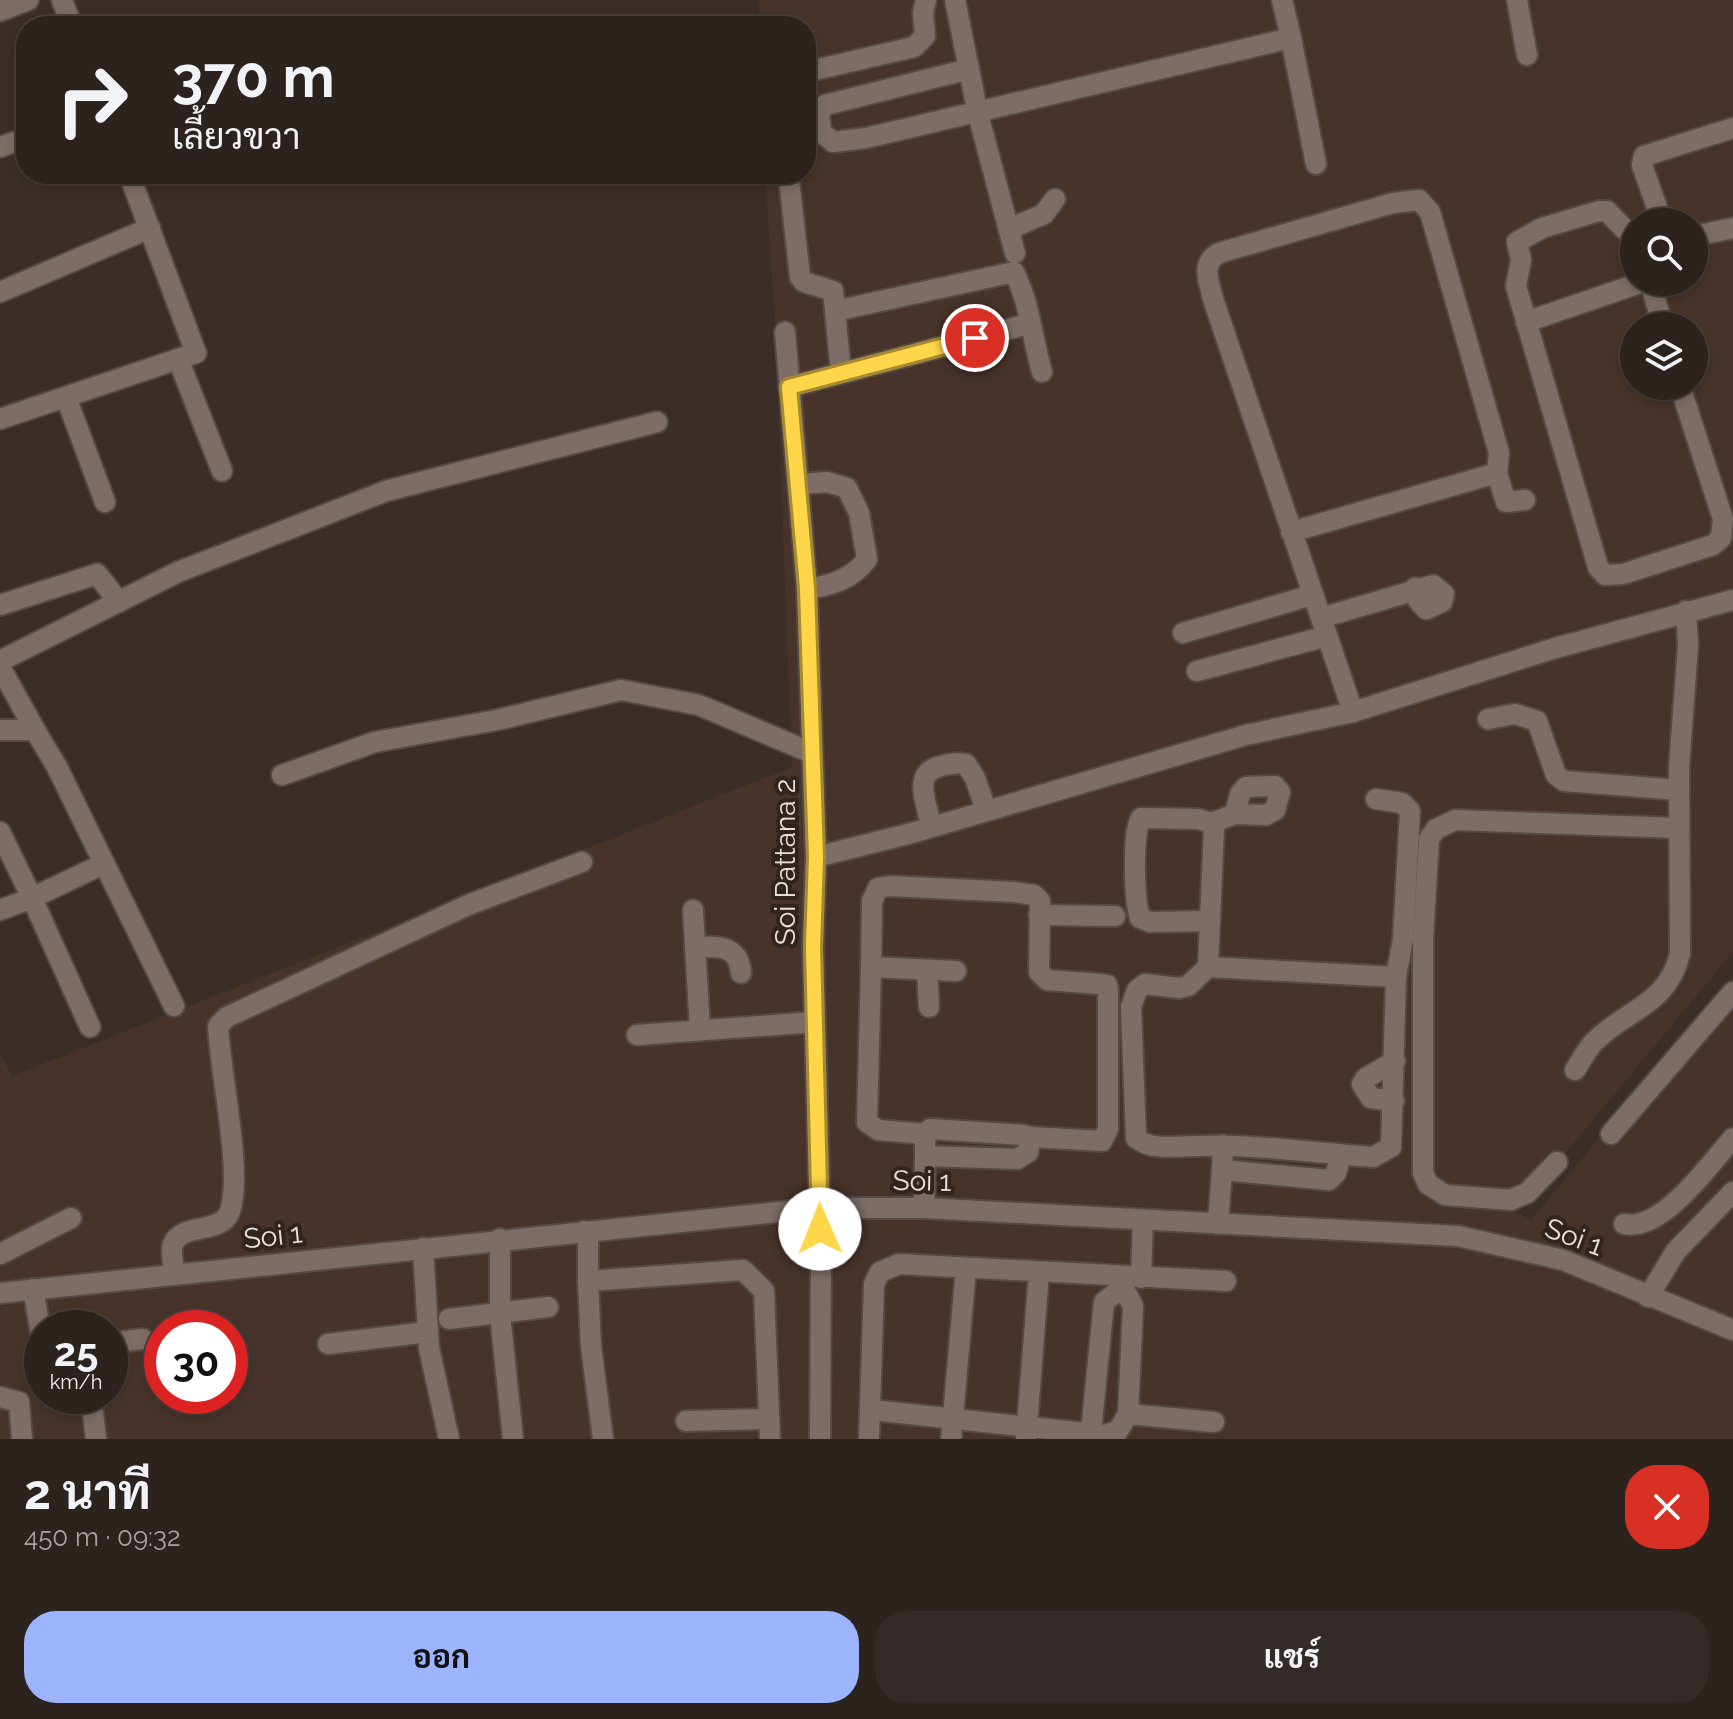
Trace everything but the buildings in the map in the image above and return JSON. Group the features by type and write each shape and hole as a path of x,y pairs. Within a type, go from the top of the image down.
{"street":[{"path":"0,11 28,0"},
{"path":"816,70 914,47 925,36 926,0"},
{"path":"955,0 978,114 1009,229 1014,262 1026,299 1028,324 1042,372"},
{"path":"1282,0 1316,164"},
{"path":"1517,0 1527,55"},
{"path":"969,69 825,105 819,113 821,132 833,142 866,138 1291,38"},
{"path":"1657,208 1642,165 1644,156 1733,128"},
{"path":"0,419 196,353 133,184"},
{"path":"790,188 800,277 804,282 833,291 841,373"},
{"path":"1009,229 1044,214 1055,199"},
{"path":"1351,705 1213,299 1207,269 1209,261 1219,253 1393,203 1419,200 1430,212 1499,453 1497,473 1506,502 1525,500"},
{"path":"1620,224 1607,211 1521,237 1517,242 1521,260 1516,286 1598,567 1605,575 1623,574 1713,545 1721,538 1723,519 1685,400"},
{"path":"0,292 150,228"},
{"path":"1708,233 1733,228"},
{"path":"835,311 1014,262"},
{"path":"1526,322 1620,290"},
{"path":"803,383 1028,324"},
{"name":"Soi Pattana 2","path":"785,332 803,383 799,484 807,588 816,857 820,1439"},
{"path":"178,359 222,471"},
{"path":"66,397 105,502"},
{"path":"0,661 178,572 386,491 657,422"},
{"path":"1291,532 1497,473"},
{"path":"799,484 827,482 847,488 859,513 867,559 859,572 820,587 807,588"},
{"path":"0,605 97,574 119,602"},
{"path":"1197,671 1324,627 1415,588"},
{"path":"1183,633 1312,595"},
{"path":"816,857 912,833 928,812 981,795 1246,735 1552,649 1687,617 1733,600"},
{"path":"1575,1070 1593,1044 1653,1001 1674,977 1680,954 1679,790 1687,617"},
{"path":"0,667 64,781 174,1006"},
{"path":"282,775 375,742 497,720 621,690 699,705 812,753"},
{"path":"1488,719 1515,714 1537,721 1556,775 1564,781 1679,790"},
{"path":"0,730 35,730"},
{"path":"928,812 923,778 933,768 957,762 966,764 981,795"},
{"path":"1211,823 1215,842 1208,967 1188,986 1179,988 1145,984 1133,998 1133,1130 1140,1141 1149,1145 1223,1145 1373,1157 1391,1147 1396,977 1403,939 1410,811 1402,803 1376,799"},
{"path":"1209,921 1142,921 1138,914 1136,827 1146,815 1211,823 1235,814"},
{"path":"1557,1162 1527,1193 1511,1200 1445,1195 1428,1184 1423,1173 1423,938 1429,839 1436,829 1455,820 1679,828"},
{"path":"0,832 90,1027"},
{"path":"174,1274 172,1245 178,1237 221,1223 230,1213 234,1175 218,1026 227,1017 468,905 582,862"},
{"path":"0,910 103,864"},
{"path":"924,1208 925,1134 930,1129 1102,1141 1108,1129 1107,985 1047,980 1042,976 1037,963 1040,901 1034,895 890,886 878,888 872,901 867,1122 878,1130 925,1134"},
{"path":"693,910 700,1030"},
{"path":"1039,915 1115,916"},
{"path":"695,947 721,946 731,950 738,957 741,973"},
{"path":"871,967 956,971"},
{"path":"1208,967 1396,977"},
{"path":"927,970 929,1007"},
{"path":"1611,1134 1733,992"},
{"path":"637,1035 815,1022"},
{"path":"1394,1101 1371,1098 1362,1084 1366,1078 1395,1061"},
{"path":"925,1156 1017,1159 1028,1152 1031,1137"},
{"path":"1624,1224 1636,1227 1663,1214 1733,1138"},
{"path":"1218,1224 1223,1145"},
{"path":"1222,1170 1329,1180 1336,1173 1341,1155"},
{"path":"1648,1297 1676,1251 1729,1205"},
{"name":"Soi 1","path":"0,1293 817,1208 924,1208 1399,1231 1493,1242 1563,1260 1733,1330"},
{"path":"0,1254 71,1218"},
{"path":"872,1410 952,1429 1100,1435 1118,1431 1128,1414 1133,1306 1129,1280 1143,1220"},
{"path":"584,1231 588,1242 591,1346 603,1439"},
{"path":"500,1239 500,1314 513,1439"},
{"path":"423,1248 428,1332 449,1439"},
{"path":"869,1439 874,1284 880,1272 899,1264 1129,1280 1226,1281"},
{"path":"952,1429 966,1268"},
{"path":"588,1281 743,1270 764,1291 770,1429 686,1421"},
{"path":"1027,1433 1039,1272"},
{"path":"1100,1435 1104,1302 1129,1280"},
{"path":"33,1289 37,1310"},
{"path":"449,1319 548,1307"},
{"path":"328,1344 428,1332"},
{"path":"128,1341 143,1339"},
{"path":"0,1397 10,1397 19,1402 22,1439"},
{"path":"93,1414 96,1439"},
{"path":"1128,1414 1214,1422"}],"shaded area":[{"path":"759,0 1733,0 1733,952 1516,1212 1531,1220 1733,977 1733,1439 0,1439 0,1053 12,1076 792,767 775,321 766,184 816,184 816,16 759,16"}],"route":[{"path":"820,1229 817,1208 820,1179 813,947 816,857 807,588 789,387 975,338"}]}
